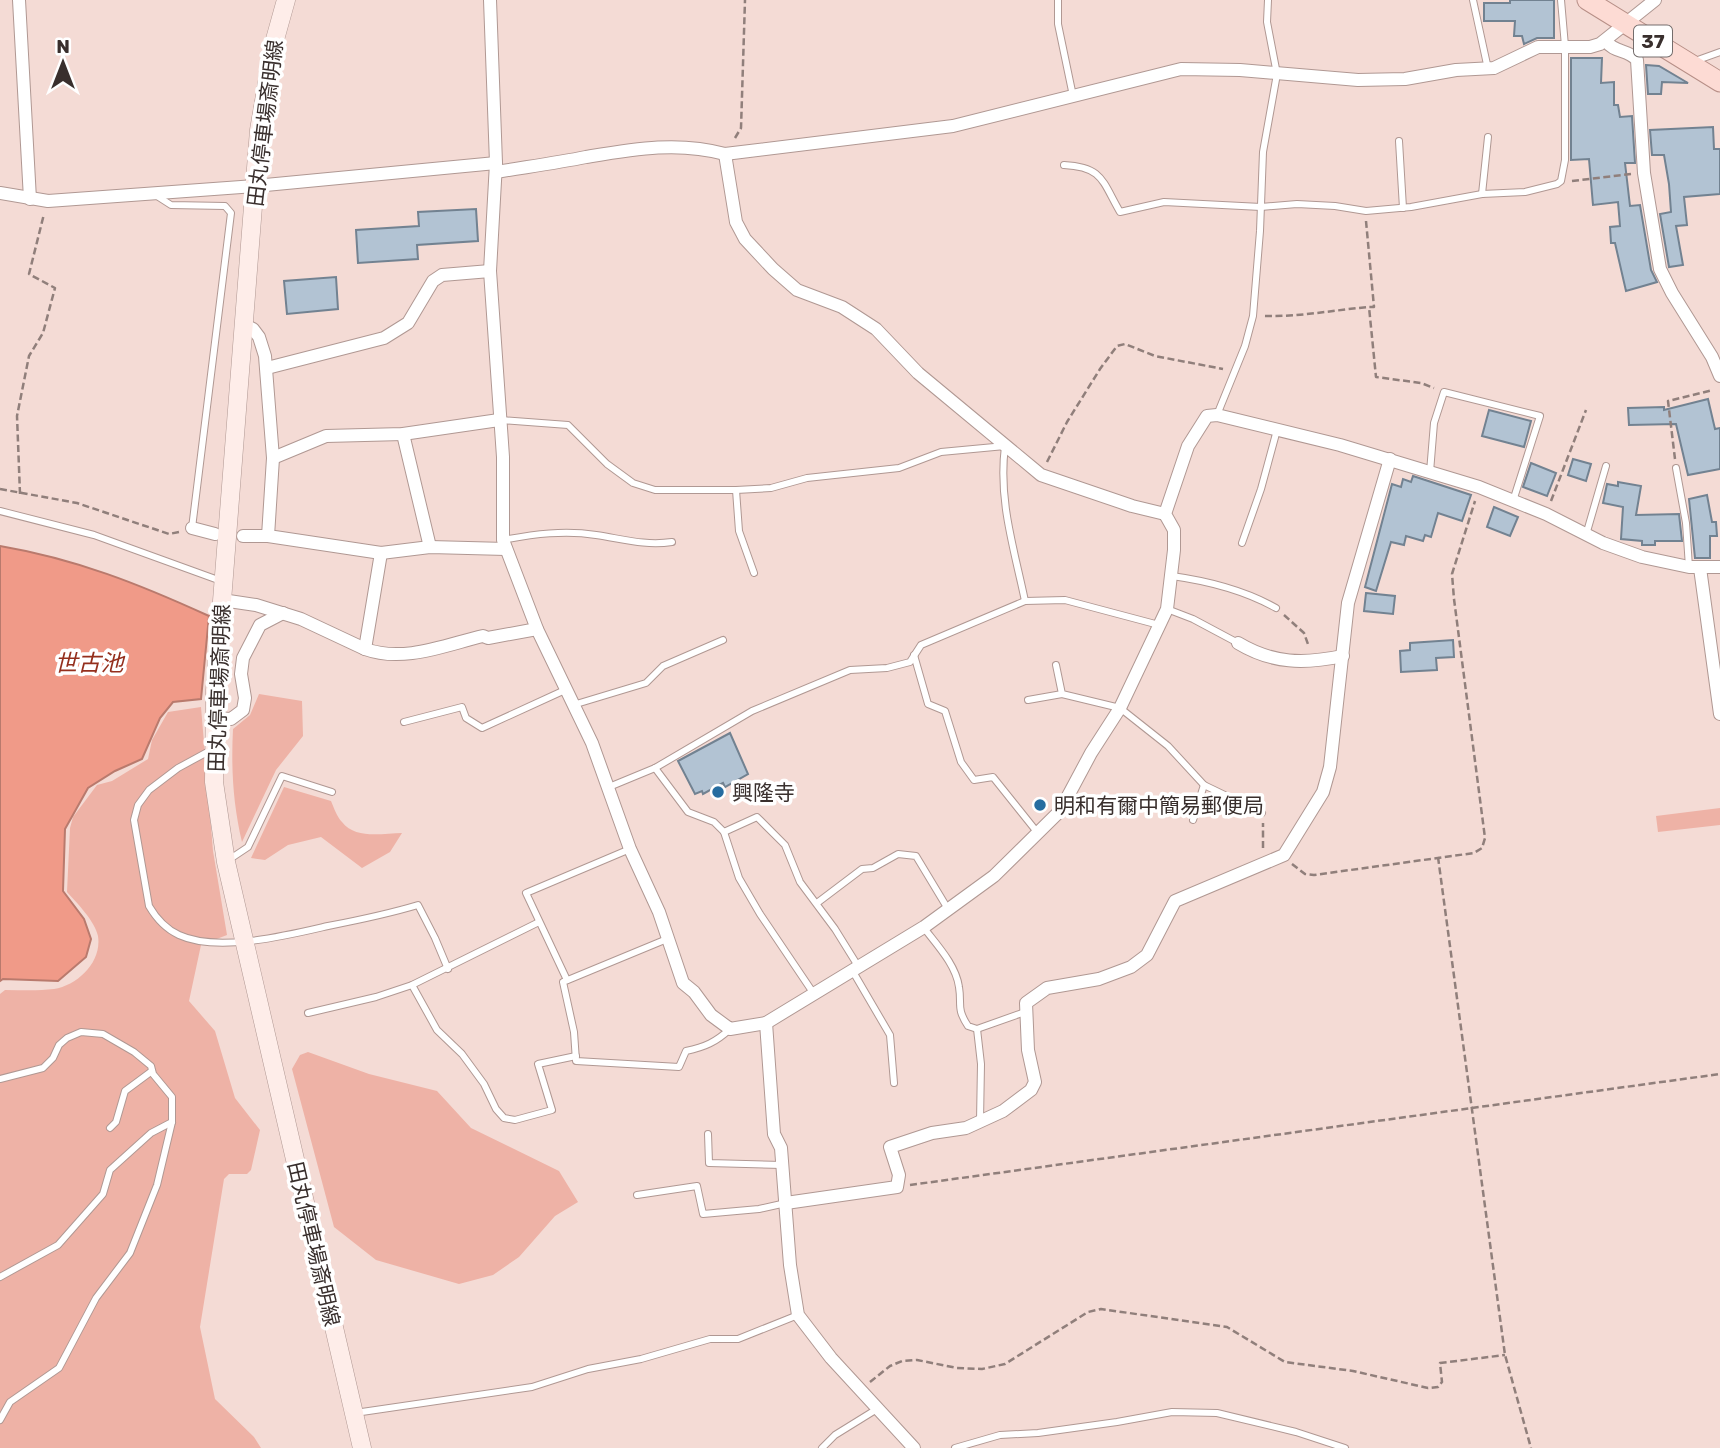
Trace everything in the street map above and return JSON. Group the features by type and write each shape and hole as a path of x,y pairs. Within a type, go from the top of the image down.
{"main road":[{"name":"田丸停車場斎明線","path":"286,0 266,81 255,186 213,748 217,813 226,862 354,1413 358,1445"},
{"name":"37","path":"1587,0 1720,82"}],"street":[{"path":"19,0 30,199"},
{"path":"491,0 496,167 491,271 503,457 504,544 537,629 592,743 629,849 659,912 683,983 694,992 711,1015 730,1029 766,1023 924,927 994,876 1060,811 1119,708 1161,626 1167,609 1172,576 1174,530 1165,514 1132,506 1041,475 919,373 876,329 842,307 797,290 773,269 746,239 736,222 725,154"},
{"path":"0,193 48,201 496,167 662,147 704,148 725,154 953,126 1181,69 1370,80 1405,79 1456,70 1488,69 1532,49 1590,47 1605,41 1655,0"},
{"path":"1605,41 1613,49 1632,54 1637,60 1644,173 1660,270 1712,357 1720,376"},
{"path":"267,368 384,338 408,323 433,281 442,275 491,271"},
{"path":"243,324 253,329 263,345 267,368 273,458 268,536"},
{"path":"1165,514 1188,446 1207,416 1217,415 1390,459 1479,487 1642,557 1695,568 1720,567"},
{"path":"273,458 326,436 403,434 499,420"},
{"path":"403,434 430,547"},
{"path":"786,1203 897,1187 899,1175 890,1147 932,1133 967,1128 1003,1111 1031,1090 1035,1082 1028,1050 1026,1003 1047,988 1099,979 1131,967 1147,954 1175,901 1284,855 1323,792 1329,766 1348,603 1390,459"},
{"path":"192,528 215,534"},
{"path":"243,536 268,536 381,553 430,547 504,544"},
{"path":"365,649 381,553"},
{"path":"1695,568 1720,714"},
{"path":"223,591 256,606 301,618 365,649 396,656 483,636 488,638 537,629"},
{"path":"214,718 232,719 243,710 243,658 260,625 283,613"},
{"path":"1238,643 1255,653 1296,662 1315,662 1343,656"},
{"path":"766,1023 774,1134 781,1148 790,1265 798,1315 859,1391 914,1448"}],"lane":[{"path":"1058,0 1058,24 1073,96"},
{"path":"1217,415 1245,346 1253,316 1263,152 1277,74 1267,22 1268,0"},
{"path":"1473,0 1488,69"},
{"path":"1063,164 1081,166 1096,172 1120,212 1164,202 1335,206 1366,211 1403,208 1482,194 1525,192 1561,181 1565,160 1565,46 1561,0"},
{"path":"1690,63 1720,52"},
{"path":"1482,194 1488,137"},
{"path":"1399,141 1403,208"},
{"path":"153,194 171,205 225,206 231,213 192,528"},
{"path":"1430,471 1434,423 1444,392 1540,416 1513,501"},
{"path":"499,420 568,425 607,464 632,483 655,490 771,488 807,478 899,468 941,452 1005,446 1001,474 1003,495 1025,601"},
{"path":"1242,543 1261,489 1277,430"},
{"path":"1586,535 1606,466"},
{"path":"1676,468 1695,568"},
{"path":"736,490 739,531 754,573"},
{"path":"0,511 94,535 191,572 223,591"},
{"path":"504,544 535,534 570,532 654,545 673,542"},
{"path":"1172,576 1198,579 1255,596 1276,608"},
{"path":"609,787 655,768 752,711 849,670 887,668 910,662 921,645 1025,601 1065,600 1161,626"},
{"path":"1167,609 1193,619 1238,643"},
{"path":"573,705 646,683 663,666 723,639"},
{"path":"914,655 929,704 945,711 961,762 974,780 993,776 1037,832"},
{"path":"1056,665 1062,694"},
{"path":"404,722 462,707 466,718 482,728 565,690"},
{"path":"1028,700 1062,694 1119,708 1168,746 1204,785 1262,813"},
{"path":"213,748 178,768 149,790 138,805 134,820 149,906 155,918 178,935 190,939 245,942 290,936 418,905 448,969"},
{"path":"655,768 688,812 714,822 724,832 739,878 760,915 814,994"},
{"path":"226,862 248,847 282,776 332,792"},
{"path":"1193,820 1204,785"},
{"path":"724,832 757,817 785,845 800,882 817,903 890,1035 894,1083"},
{"path":"567,980 526,893 629,849"},
{"path":"817,903 862,869 873,867 898,854 916,856 948,909"},
{"path":"308,1013 376,997 412,985 539,922"},
{"path":"924,927 951,967 959,987 958,1005 968,1026 977,1029 1027,1012"},
{"path":"667,939 563,982 574,1032 576,1061 679,1067 686,1051 716,1042 730,1029"},
{"path":"412,985 437,1030 462,1054 504,1118 515,1120 552,1110 538,1064 576,1056"},
{"path":"977,1029 981,1064 980,1121"},
{"path":"0,1079 43,1068 67,1038 81,1032 103,1034 134,1052 151,1066 172,1097 172,1122 157,1185 130,1252 96,1298 59,1368 10,1402 0,1420"},
{"path":"110,1128 116,1122 125,1091 152,1071"},
{"path":"0,1276 58,1245 103,1194 110,1170 151,1133 172,1122"},
{"path":"708,1134 709,1163 782,1165"},
{"path":"637,1195 697,1186 703,1214 759,1209 786,1203"},
{"path":"354,1413 532,1387 588,1369 641,1359 710,1339 738,1339 798,1315"},
{"path":"822,1448 835,1435 877,1409"},
{"path":"955,1448 1000,1435 1077,1428 1172,1412 1217,1413 1296,1432 1345,1448"}],"path":[{"path":"725,154 741,128 745,0"},
{"path":"1561,181 1644,173"},
{"path":"20,494 18,416 29,356 43,332 55,288 29,274 48,201"},
{"path":"1253,316 1294,317 1306,313 1374,307 1366,211"},
{"path":"1369,307 1376,377 1421,383 1444,392"},
{"path":"1041,475 1067,422 1117,346 1125,344 1155,356 1217,367 1234,373"},
{"path":"1676,468 1668,401 1720,388"},
{"path":"1546,514 1586,411"},
{"path":"1284,855 1296,869 1314,875 1474,853 1482,848 1485,838 1452,574 1479,487"},
{"path":"0,489 77,503 169,534 192,528"},
{"path":"1276,608 1304,633 1315,662"},
{"path":"1262,813 1263,865"},
{"path":"1438,857 1505,1355 1531,1448"},
{"path":"897,1187 1720,1073"},
{"path":"859,1391 890,1366 902,1361 917,1360 957,1368 982,1369 1005,1364 1088,1312 1101,1309 1227,1327 1285,1362 1353,1371 1428,1388 1438,1387 1442,1382 1440,1363 1505,1355"}],"shaded area":[{"path":"259,694 302,701 303,736 276,770 242,842 233,786 233,729 250,715"},
{"path":"201,707 213,851 227,935 201,945 189,1001 215,1031 235,1098 260,1130 251,1170 247,1174 229,1174 224,1179 200,1327 215,1399 254,1437 261,1448 0,1448 0,994 5,990 63,987 80,977 92,963 98,946 96,930 85,912 67,892 70,828 73,817 97,785 112,781 148,759 152,740 168,712"},
{"path":"284,787 331,801 340,820 355,831 370,834 402,833 390,852 362,868 321,837 288,845 265,860 251,858"},
{"path":"1720,808 1720,825 1658,832 1656,816"},
{"path":"308,1052 369,1074 437,1091 471,1128 559,1171 578,1202 555,1216 519,1257 493,1275 459,1284 376,1260 334,1227 292,1069 300,1055"}],"water":[{"name":"世古池","path":"0,546 81,565 158,593 209,616 201,699 173,702 160,718 142,759 115,771 88,788 65,829 63,891 84,919 91,939 86,957 58,981 0,981"}],"building":[{"path":"1510,0 1554,0 1554,38 1537,38 1524,44 1522,36 1514,36 1515,21 1484,21 1484,3 1510,3"},
{"path":"1571,58 1602,58 1601,83 1614,82 1614,105 1618,105 1620,117 1632,116 1635,163 1625,163 1630,206 1640,205 1651,270 1657,282 1626,291 1615,243 1611,243 1610,227 1620,226 1618,202 1593,205 1589,159 1571,160"},
{"path":"1646,65 1659,66 1688,83 1662,82 1661,94 1648,94"},
{"path":"1713,127 1714,149 1720,149 1720,194 1684,197 1687,225 1676,226 1683,265 1669,267 1660,214 1671,212 1669,184 1664,155 1652,155 1650,130"},
{"path":"476,209 478,241 417,245 418,259 358,263 356,230 419,226 418,212"},
{"path":"336,277 338,309 287,314 284,281"},
{"path":"1708,399 1715,429 1720,428 1720,469 1688,475 1676,424 1629,425 1628,408 1664,407 1664,410"},
{"path":"1489,410 1531,421 1524,447 1482,436"},
{"path":"1573,459 1591,464 1586,481 1568,475"},
{"path":"1531,463 1556,473 1547,496 1523,487"},
{"path":"1413,476 1471,495 1462,521 1438,513 1431,537 1425,535 1423,541 1406,536 1404,545 1391,542 1376,591 1365,587 1392,484 1401,487 1403,479 1411,482"},
{"path":"1618,482 1641,486 1636,515 1679,514 1682,541 1655,541 1655,545 1642,545 1642,541 1621,539 1623,507 1603,503 1607,484 1618,486"},
{"path":"1707,495 1712,522 1716,522 1717,536 1710,536 1710,558 1695,558 1689,499"},
{"path":"1494,507 1518,517 1510,536 1487,527"},
{"path":"1366,593 1395,596 1393,614 1364,611"},
{"path":"1453,640 1454,657 1436,658 1437,670 1401,672 1400,651 1410,650 1410,643"},
{"path":"730,733 748,774 725,787 723,783 703,794 702,791 695,794 678,761"}],"place":[{"name":"興隆寺","path":"718,792"},
{"name":"明和有爾中簡易郵便局","path":"1040,805"}]}
